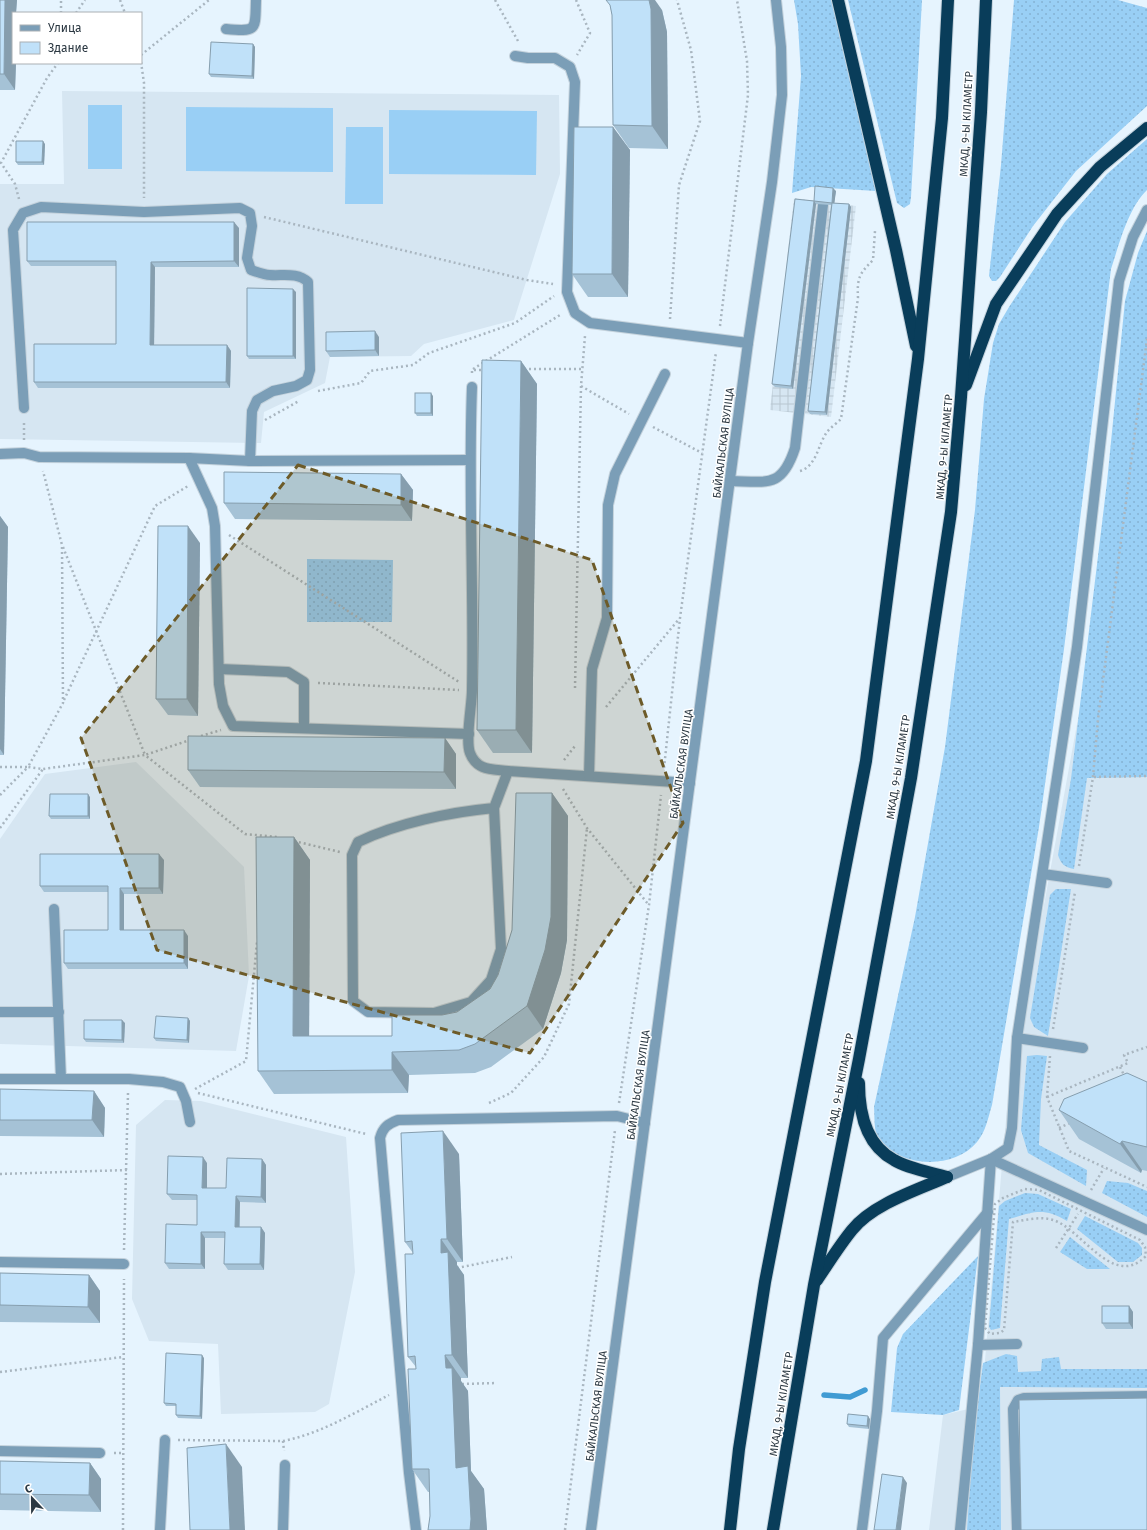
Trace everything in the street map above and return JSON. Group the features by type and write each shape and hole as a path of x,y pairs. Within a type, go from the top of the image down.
{"highway":[{"path":"838,0 894,243 918,358"},
{"path":"730,1530 739,1449 765,1282 866,761 918,358 942,118 948,0"},
{"name":"МКАД, 9-Ы КІЛАМЕТР","path":"773,1530 814,1285 911,778 951,512 961,397 981,112 986,0"},
{"path":"961,397 996,304 1057,214 1100,166 1147,128"},
{"path":"858,1058 859,1101 867,1130 872,1141 878,1149 895,1161 947,1177"},
{"path":"814,1285 852,1229 862,1220 889,1202 947,1177"}],"street":[{"path":"226,29 247,31 253,28 256,24 256,0"},
{"name":"БАЙКАЛЬСКАЯ ВУЛІЦА","path":"592,1530 748,343 772,182 782,95 781,47 776,0"},
{"path":"515,56 528,58 555,58 570,67 575,82 567,286 567,292 575,313 586,321 596,324 748,343"},
{"path":"731,481 764,482 781,476 790,465 795,448 823,205"},
{"path":"24,408 13,230 23,213 41,207 144,212 240,208 250,213 252,226 247,258 251,270 269,275 290,275 303,277 308,282 310,370 307,380 296,386 273,391 257,400 252,411 250,461"},
{"path":"947,1177 991,1159 1008,1148 1011,1134 1016,1038 1043,874 1077,648 1119,281 1132,236 1147,210"},
{"path":"589,776 592,669 607,618 608,505 615,474 665,374"},
{"path":"472,387 469,460 472,691 469,734 470,752 475,762 483,768 508,771 690,783"},
{"path":"0,454 24,454 39,457 188,458 250,461 469,460"},
{"path":"188,458 212,508 215,526 219,669 223,706 233,726 469,734"},
{"path":"219,669 288,672 304,682 304,728"},
{"path":"494,808 465,811 377,832 358,842 352,855 353,1001 368,1012 434,1013 471,1002 491,980 501,949 494,808 508,771"},
{"path":"1043,874 1107,883"},
{"path":"54,909 61,1079"},
{"path":"0,1012 59,1012"},
{"path":"1016,1038 1083,1048"},
{"path":"0,1079 128,1079 163,1082 180,1087 186,1100 190,1122"},
{"path":"416,1530 380,1138 382,1129 398,1120 617,1116 645,1123"},
{"path":"960,1530 978,1345 991,1159"},
{"path":"991,1159 1147,1230"},
{"path":"862,1530 877,1411 884,1338 988,1212"},
{"path":"0,1262 124,1264"},
{"path":"978,1345 1017,1344"},
{"path":"1017,1530 1013,1409 1018,1400 1024,1398 1147,1396"},
{"path":"160,1530 165,1440"},
{"path":"0,1451 100,1453"},
{"path":"283,1530 285,1465"}],"path":[{"path":"61,12 62,0"},
{"path":"77,12 85,0"},
{"path":"120,0 125,12"},
{"path":"142,54 209,0"},
{"path":"495,0 528,58"},
{"path":"570,67 590,33 576,0"},
{"path":"669,334 679,185 700,121 691,50 677,0"},
{"path":"23,213 15,184 0,163 57,64"},
{"path":"141,64 144,83 144,212"},
{"path":"250,213 527,280 567,286"},
{"path":"781,476 806,469 818,453 827,432 841,418 858,298 857,280 864,269 873,260 875,226"},
{"path":"314,393 320,389 361,383 370,371 413,365 429,353 515,323 567,286"},
{"path":"472,370 573,307"},
{"path":"575,692 582,369 586,321"},
{"path":"1147,339 1098,719 1093,777 1050,1044 1047,1097 1069,1151 1147,1187"},
{"path":"519,369 582,369"},
{"path":"472,370 488,370"},
{"path":"472,370 472,387"},
{"path":"263,421 301,400"},
{"path":"39,457 62,545 145,755 245,834 268,835 283,839"},
{"path":"0,796 28,767 62,702 155,506 198,480"},
{"path":"215,526 472,691"},
{"path":"62,545 62,702"},
{"path":"648,905 587,828 554,773 680,618"},
{"path":"304,682 472,691"},
{"path":"0,767 28,767 43,769 145,755 233,726"},
{"path":"574,739 574,747"},
{"path":"0,828 43,769"},
{"path":"1093,777 1147,776"},
{"path":"482,1106 511,1093 544,1057 569,1004 587,828"},
{"path":"267,843 268,835"},
{"path":"291,841 352,855"},
{"path":"258,936 246,1061 191,1091 380,1138"},
{"path":"1047,1097 1128,1063 1124,1055 1147,1046"},
{"path":"1120,1067 1127,1081"},
{"path":"124,1530 123,1357 128,1079"},
{"path":"1059,1128 1073,1122"},
{"path":"0,1174 127,1170"},
{"path":"1025,1189 1039,1190 1140,1240 1145,1247 1146,1256 1140,1262 1133,1265 1113,1265 1068,1230 1054,1220 1038,1218 1013,1222 1004,1330 1000,1333 990,1334 985,1328 995,1204 1003,1198 1025,1189"},
{"path":"1056,1248 1078,1214"},
{"path":"457,1268 512,1257"},
{"path":"0,1372 123,1357"},
{"path":"462,1384 497,1383"},
{"path":"165,1440 283,1441 295,1439 348,1416 402,1388"}],"highlighted area":[{"path":"298,465 592,560 683,823 530,1053 157,950 81,738"}],"shaded area":[{"path":"794,0 832,0 876,191 811,187 792,193 801,76 798,24"},
{"path":"848,0 922,0 911,197 910,204 904,208 897,203"},
{"path":"1014,0 1118,0 1147,8 1147,106 1076,171 1033,226 1000,277 996,281 992,281 989,276 1001,165"},
{"path":"62,91 559,95 560,174 514,320 424,344 411,356 330,357 325,383 264,412 261,443 0,439 0,184 64,184"},
{"path":"88,105 122,105 122,169 88,169"},
{"path":"186,107 333,108 333,172 186,171"},
{"path":"389,110 537,111 536,175 389,174"},
{"path":"346,127 383,127 383,204 345,204"},
{"path":"1147,139 1147,190 1134,207 1129,217 1111,269 1064,649 1039,827 992,1105 983,1133 969,1150 948,1160 925,1162 913,1160 903,1157 886,1148 879,1141 876,1132 874,1107 915,917 945,747 975,510 984,399 993,343 999,324 1009,307 1065,222 1107,174"},
{"path":"794,198 856,206 831,417 770,410"},
{"path":"1147,231 1147,777 1087,778 1074,869 1063,865 1058,855 1071,779 1107,482 1125,301 1138,253"},
{"path":"307,559 393,560 392,622 307,622"},
{"path":"1085,680 1147,683 1147,1530 929,1530 943,1415 981,1406 1007,1108"},
{"path":"136,762 244,867 249,976 236,1051 0,1044 0,839 45,774"},
{"path":"1056,889 1071,889 1048,1036 1034,1027 1030,1018 1050,895"},
{"path":"1027,1056 1047,1056 1041,1099 1039,1145 1087,1170 1086,1186 1028,1153 1021,1130"},
{"path":"165,1100 201,1101 346,1137 355,1272 329,1404 315,1412 221,1414 218,1344 149,1341 132,1299 136,1125"},
{"path":"1107,1181 1128,1183 1147,1191 1147,1217 1102,1193"},
{"path":"1025,1193 1038,1194 1071,1209 1067,1221 1045,1212 1025,1214 1009,1219 1000,1328 991,1330 989,1327 999,1206 1005,1201"},
{"path":"1085,1216 1138,1243 1142,1248 1142,1255 1133,1262 1118,1262 1077,1229"},
{"path":"1070,1237 1110,1269 1087,1269 1060,1252"},
{"path":"978,1256 959,1410 943,1415 891,1412 897,1348 903,1334"},
{"path":"1006,1354 1017,1356 1018,1372 1041,1371 1042,1359 1059,1357 1061,1369 1147,1369 1147,1388 1000,1387 1001,1530 967,1530 973,1439 983,1363"}],"building":[{"path":"0,0 5,0 4,74 0,74"},
{"path":"606,0 649,0 651,9 652,126 613,125 612,15 610,5"},
{"path":"211,42 253,44 252,76 209,74"},
{"path":"574,127 613,127 612,274 572,274"},
{"path":"16,141 43,141 42,162 16,162"},
{"path":"815,186 833,188 832,203 814,201"},
{"path":"795,199 814,201 791,386 772,384"},
{"path":"832,203 849,204 825,412 808,411"},
{"path":"27,222 234,222 234,261 151,262 150,345 227,345 226,382 34,382 34,344 116,344 116,261 27,261"},
{"path":"247,288 293,289 293,356 247,356"},
{"path":"375,331 375,350 326,351 326,332"},
{"path":"482,360 521,361 516,730 477,730"},
{"path":"415,393 431,393 431,413 415,413"},
{"path":"224,472 401,474 401,505 224,503"},
{"path":"158,526 188,526 187,699 156,699"},
{"path":"188,736 445,738 444,772 188,770"},
{"path":"516,793 552,793 551,917 545,950 527,1006 475,1044 459,1050 392,1052 392,1070 258,1071 256,837 294,837 293,1036 392,1036 392,1015 442,1015 457,1012 490,989 498,975 512,930"},
{"path":"50,794 88,794 88,816 49,816"},
{"path":"40,854 159,854 159,888 120,888 120,930 184,930 184,963 64,963 64,930 108,930 108,886 40,886"},
{"path":"156,1016 188,1018 187,1040 154,1038"},
{"path":"84,1020 122,1020 122,1040 84,1039"},
{"path":"1127,1073 1147,1082 1147,1147 1122,1141 1120,1144 1059,1110 1064,1099"},
{"path":"0,1089 94,1091 92,1120 0,1120"},
{"path":"443,1131 447,1239 441,1239 441,1253 448,1252 452,1355 445,1355 446,1368 452,1368 456,1468 468,1466 471,1519 470,1530 428,1530 430,1516 429,1469 412,1469 408,1369 416,1369 415,1356 408,1357 405,1254 413,1254 412,1241 405,1242 401,1133"},
{"path":"168,1156 203,1157 202,1188 226,1188 227,1158 262,1159 261,1197 236,1196 235,1227 261,1227 260,1264 224,1264 225,1232 201,1232 201,1264 165,1263 166,1224 197,1225 197,1195 167,1194"},
{"path":"0,1273 89,1275 88,1307 0,1305"},
{"path":"1102,1306 1129,1306 1129,1323 1102,1323"},
{"path":"166,1353 202,1355 200,1416 176,1415 176,1404 164,1403"},
{"path":"1147,1398 1147,1530 1021,1530 1019,1400"},
{"path":"848,1414 868,1416 867,1426 847,1424"},
{"path":"226,1444 230,1530 190,1530 187,1448"},
{"path":"0,1461 90,1463 89,1495 0,1494"},
{"path":"882,1474 903,1477 896,1530 874,1530"}],"waterway":[{"path":"824,1395 850,1397 865,1390"}]}
